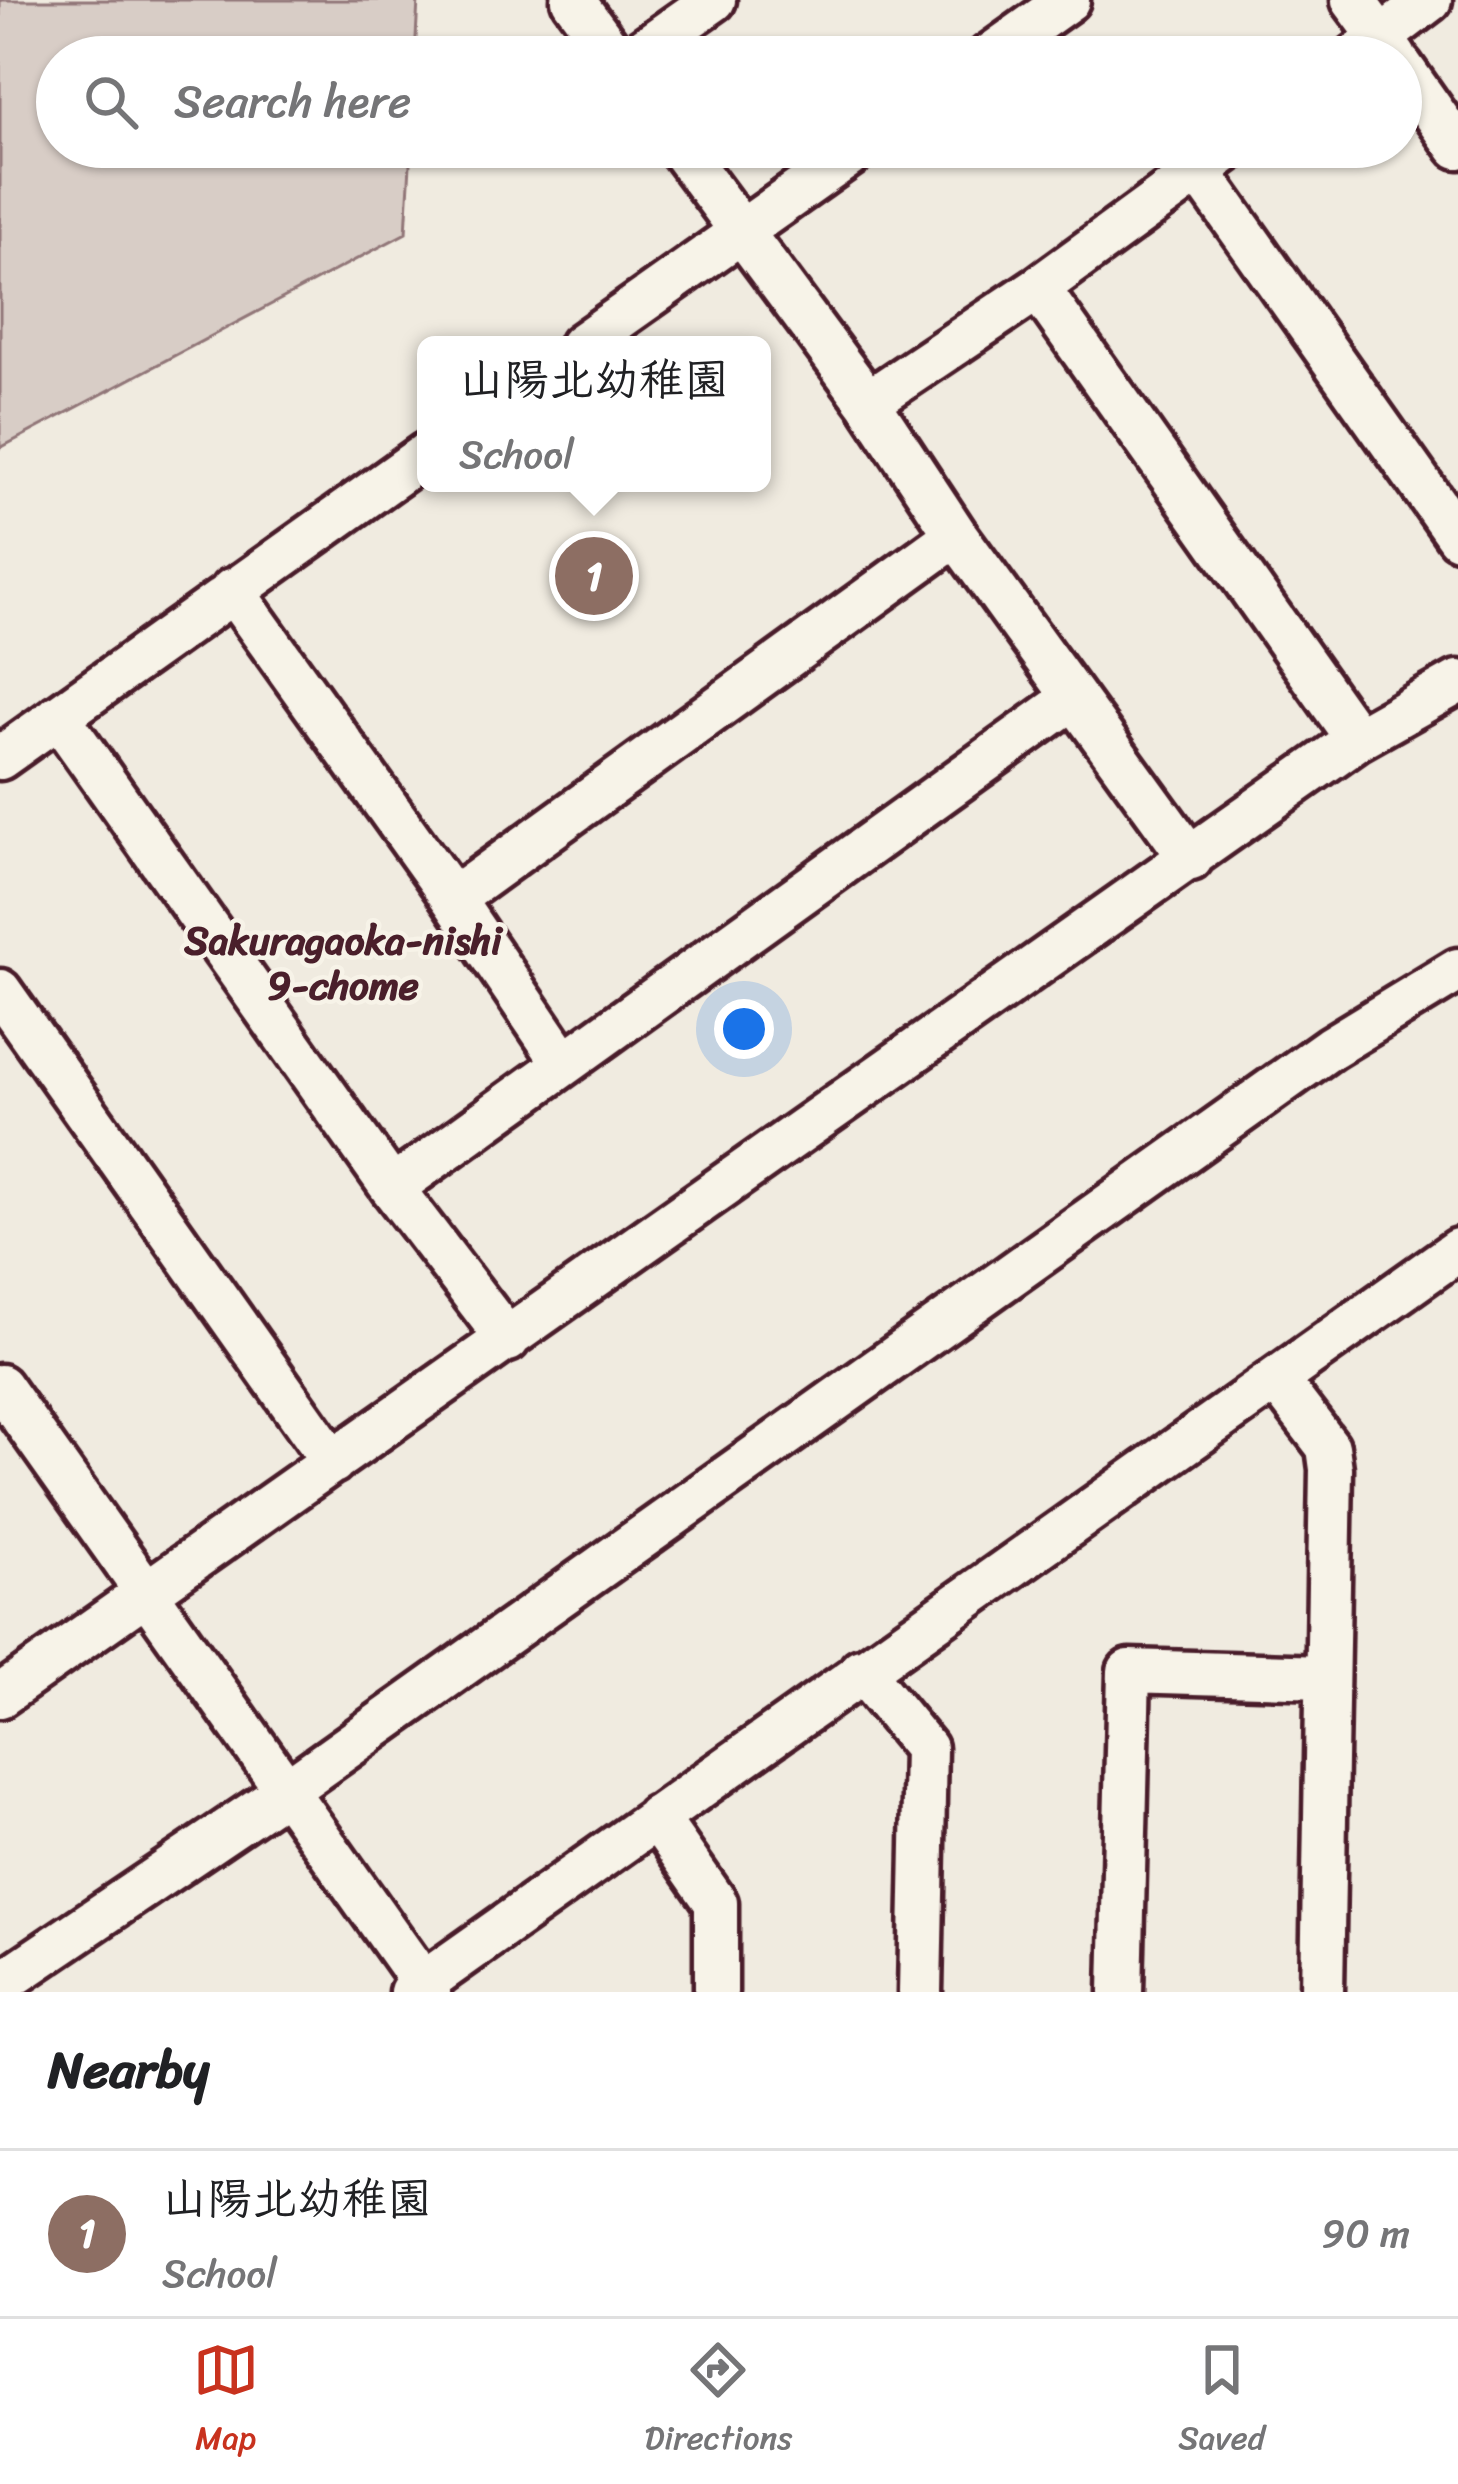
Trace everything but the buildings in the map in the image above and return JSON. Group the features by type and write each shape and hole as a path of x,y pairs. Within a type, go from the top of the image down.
{"street":[{"path":"573,0 600,36"},
{"path":"663,36 714,0"},
{"path":"1017,36 1068,0"},
{"path":"1353,0 1373,36"},
{"path":"1399,36 1430,0"},
{"path":"1422,102 1458,147"},
{"path":"695,168 868,402 956,536 1191,859"},
{"path":"593,336 831,168"},
{"path":"868,402 1203,168"},
{"path":"1221,168 1458,537"},
{"path":"1038,287 1357,739"},
{"path":"0,758 417,460"},
{"path":"453,899 956,536"},
{"path":"232,590 564,1063"},
{"path":"0,1696 1357,739 1458,682"},
{"path":"392,1188 1072,698"},
{"path":"58,716 392,1188 508,1340"},
{"path":"0,1984 287,1790 1330,1048 1458,970"},
{"path":"0,992 333,1462"},
{"path":"0,1386 422,1989 861,1670 1458,1250"},
{"path":"1276,1379 1328,1448 1331,1469 1322,1992"},
{"path":"861,1670 925,1748 920,1992"},
{"path":"1121,1992 1129,1672 1325,1677"},
{"path":"656,1817 716,1903 716,1992"}],"shaded area":[{"path":"0,0 418,0 416,36 36,36 36,168 410,168 406,233 0,448"}],"place":[{"name":"山陽北幼稚園","path":"594,576"}],"district":[{"name":"Sakuragaoka-nishi 9-chome","path":"343,962"}]}
